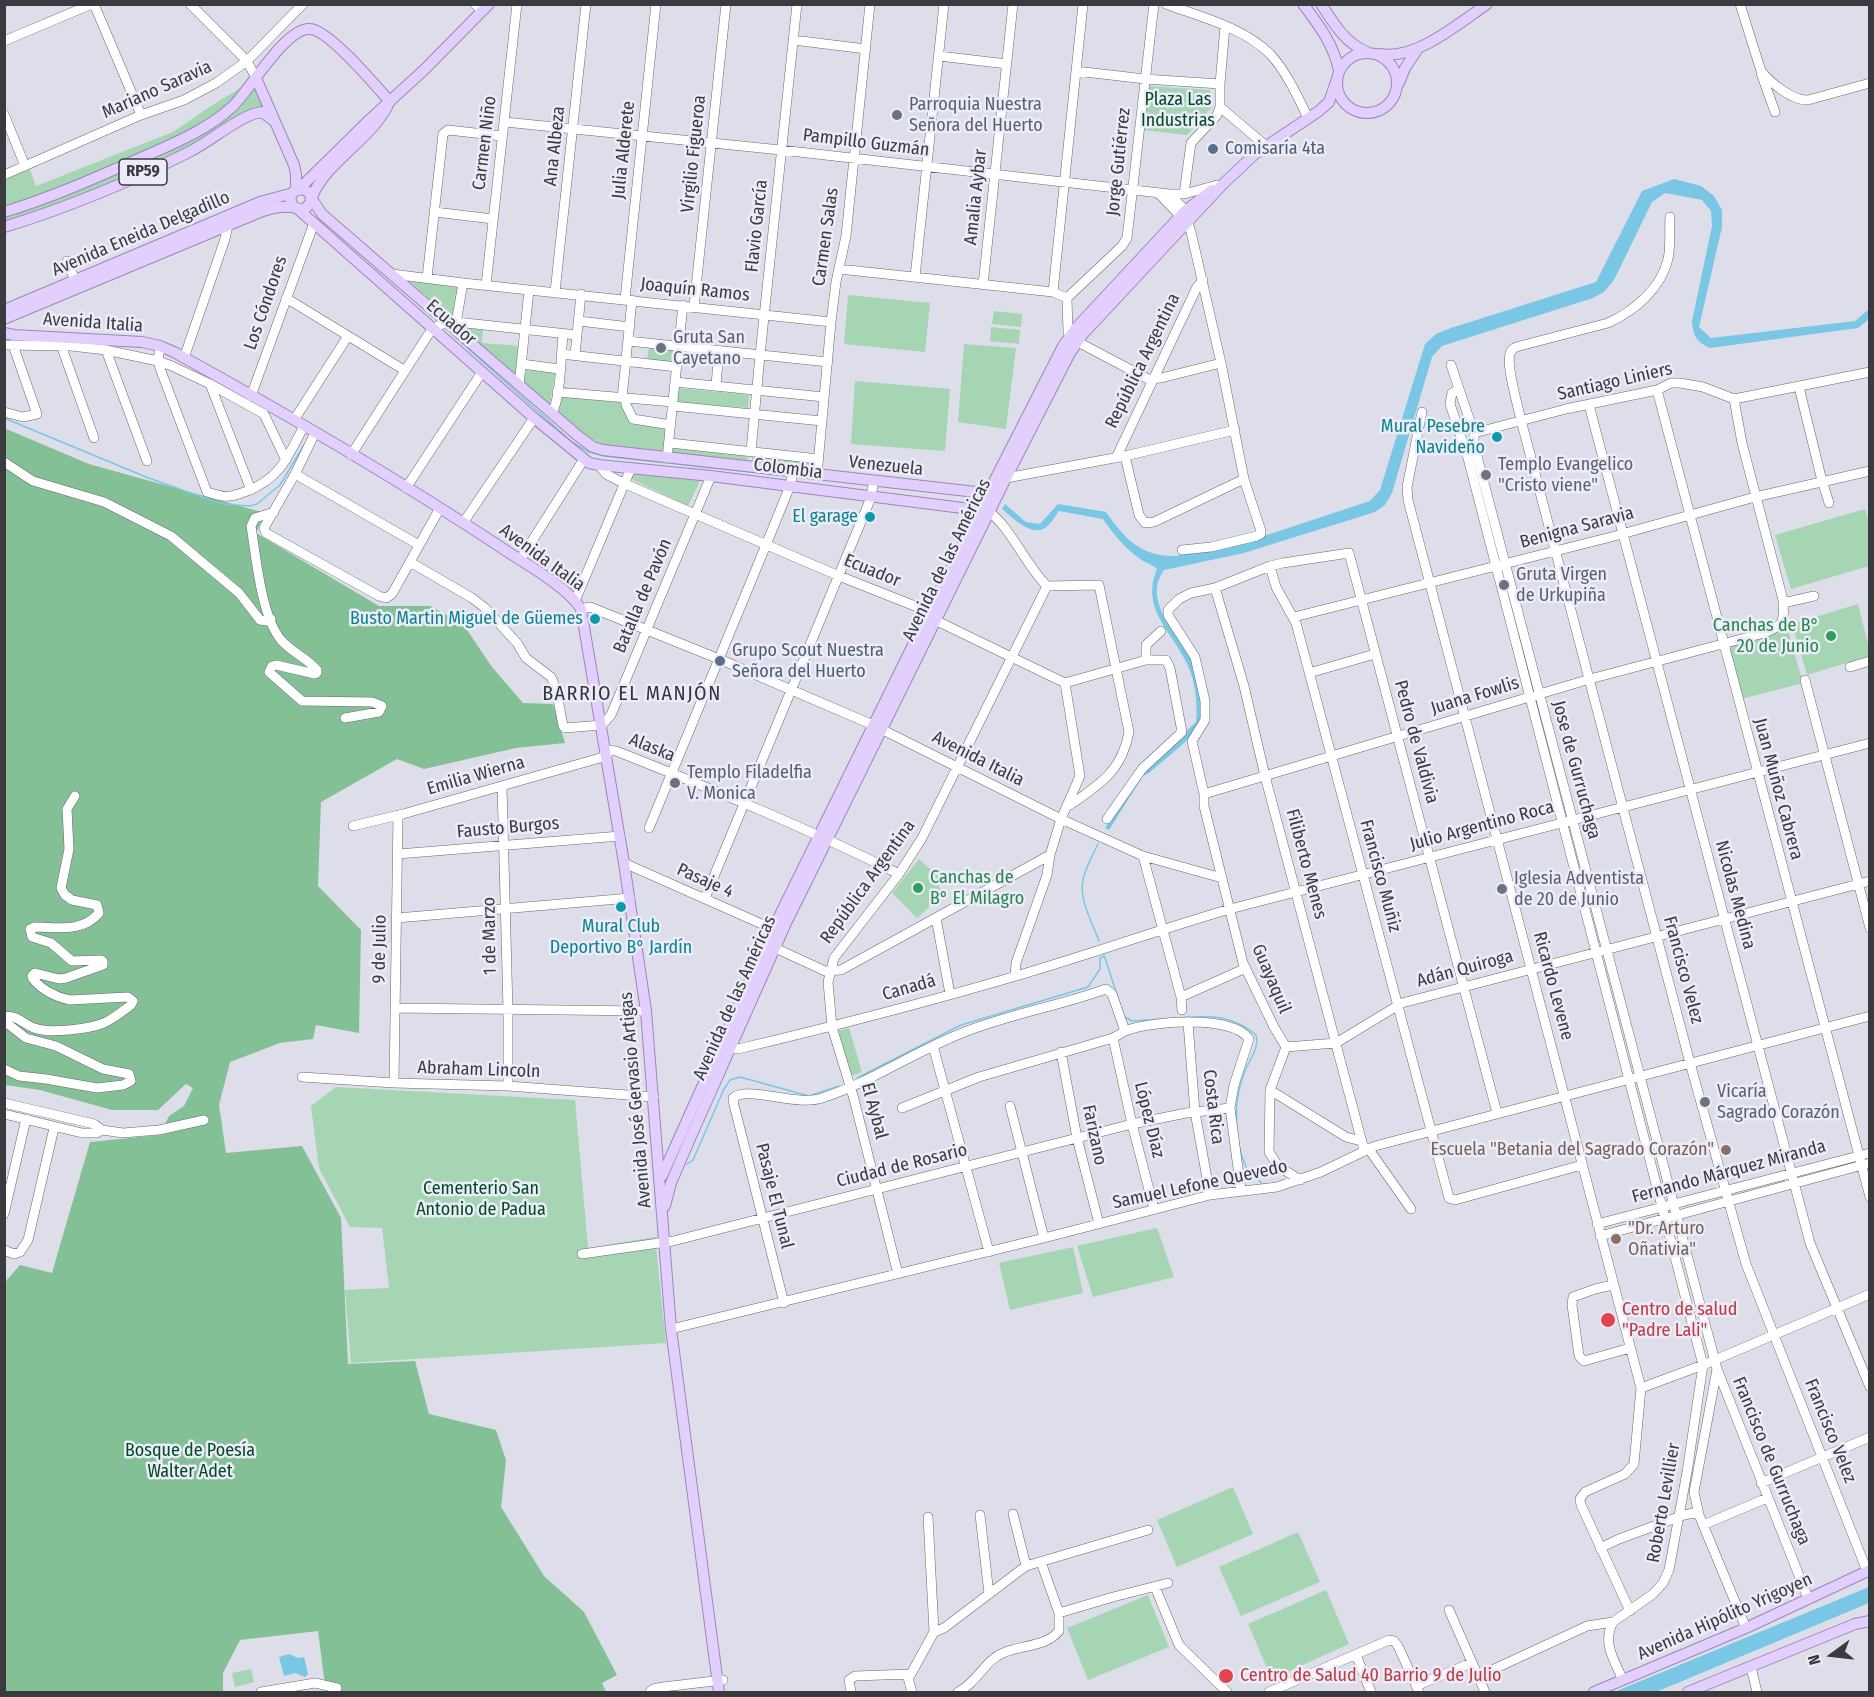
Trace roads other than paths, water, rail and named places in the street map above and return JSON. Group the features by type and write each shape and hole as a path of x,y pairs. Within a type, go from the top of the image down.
{"main road":[{"path":"1303,4 1329,42 1335,55 1340,97 1352,110"},
{"path":"1321,4 1347,40 1356,48 1391,63 1398,80 1397,89"},
{"path":"1319,111 1332,96 1338,75 1349,58 1357,54 1372,53 1395,55 1418,49 1487,4"},
{"name":"Avenida Eneida Delgadillo","path":"4,310 260,202 296,190 390,102 482,7"},
{"name":"RP59","path":"4,212 100,176 213,121 229,110 291,37 304,29 319,30 326,35 390,102"},
{"path":"1319,111 1335,107 1368,114 1390,104 1405,68 1418,49"},
{"path":"256,78 294,165 296,190 290,198 296,208 308,207 312,198 308,191 296,190"},
{"name":"Avenida Eneida Delgadillo","path":"312,198 319,182 377,124 390,102"},
{"name":"Avenida de las Américas","path":"660,1180 823,836 993,494 1074,338 1184,217 1215,195 1223,184 1266,146 1319,111"},
{"name":"RP59","path":"4,227 78,200 161,165 253,114 262,112 274,121"},
{"name":"Ecuador","path":"312,198 322,213 452,322 519,385 593,447"},
{"name":"Avenida Eneida Delgadillo","path":"4,321 271,208 296,208"},
{"name":"Ecuador","path":"296,208 534,418 584,459"},
{"path":"21,312 17,319 24,333"},
{"name":"Avenida Italia","path":"4,321 24,333"},
{"name":"Avenida Italia","path":"4,333 142,342 160,346 315,432 440,508 520,560 578,605"},
{"name":"Avenida de las Américas","path":"993,494 1006,478 1074,338"},
{"name":"Venezuela","path":"593,447 667,458 993,494"},
{"name":"Colombia","path":"584,459 599,465 711,476 985,510"},
{"name":"Avenida José Gervasio Artigas","path":"578,605 602,724 646,1011 671,1329 720,1684 726,1692"},
{"name":"Avenida de las Américas","path":"770,946 773,928 823,836"},
{"name":"Avenida de las Américas","path":"663,1221 671,1183 724,1048"},
{"name":"Avenida Hipólito Yrigoyen","path":"1594,1692 1746,1628 1868,1570"},
{"path":"1688,1692 1854,1624 1869,1621"}],"street":[{"path":"4,41 93,4 141,115"},
{"path":"189,4 247,61 256,78"},
{"name":"Carmen Niño","path":"486,285 517,4"},
{"name":"Ana Albeza","path":"555,292 586,4"},
{"name":"Julia Alderete","path":"624,398 642,136 657,4"},
{"name":"Virgilio Figueroa","path":"694,306 726,4"},
{"name":"Flavio García","path":"751,451 797,4"},
{"name":"Carmen Salas","path":"818,475 831,322 846,236 870,4"},
{"path":"915,277 944,4"},
{"name":"Amalia Aybar","path":"983,285 1013,4"},
{"path":"1053,292 1083,4"},
{"name":"Jorge Gutiérrez","path":"1067,298 1125,242 1154,4"},
{"path":"1166,4 1225,26 1270,54 1308,118"},
{"path":"1740,4 1775,112"},
{"name":"Mariano Saravia","path":"4,175 141,115 191,97 226,77 247,61 300,5"},
{"path":"1184,194 1191,143 1217,115 1220,107 1225,26"},
{"path":"793,40 866,49"},
{"path":"939,56 1007,64"},
{"path":"1076,71 1220,84"},
{"path":"1761,71 1798,100 1808,100 1869,83"},
{"path":"1220,107 1266,146"},
{"path":"5,115 25,166"},
{"name":"Pampillo Guzmán","path":"505,122 1163,193 1184,194 1223,184"},
{"path":"427,278 445,131 502,136"},
{"path":"1163,193 1184,217 1203,280 1244,479 1261,527 1261,534 1211,547 1182,550"},
{"path":"435,212 493,219"},
{"name":"Francisco Velez","path":"1670,217 1668,261 1660,280 1643,300 1619,318 1608,323 1516,347 1509,355 1509,365 1521,420 1690,1063 1746,1264 1868,1570"},
{"name":"Los Cóndores","path":"251,396 314,223"},
{"path":"184,358 228,225"},
{"path":"67,261 75,280"},
{"path":"839,269 1053,292 1067,298 1067,328 1074,338 1145,378 1153,380 1221,363"},
{"name":"Joaquín Ramos","path":"392,274 831,322"},
{"name":"República Argentina","path":"1120,457 1153,380 1197,287 1203,280"},
{"path":"452,322 463,283"},
{"path":"519,385 529,290"},
{"path":"575,356 581,294"},
{"path":"285,298 404,370"},
{"path":"667,458 682,305"},
{"path":"579,321 630,327"},
{"path":"351,455 404,370 433,329 452,322 577,335"},
{"path":"552,412 557,392 562,334"},
{"path":"294,420 348,336"},
{"path":"628,340 828,362"},
{"path":"4,412 23,417 37,414 9,345 61,345 106,350 158,361 210,384 264,414 286,460"},
{"path":"61,345 94,438"},
{"path":"160,346 158,361 207,492 227,498 250,490 273,477 286,460 304,426"},
{"path":"106,350 147,461"},
{"path":"716,385 719,350"},
{"path":"561,354 676,367"},
{"path":"522,364 559,369"},
{"name":"Jose de Gurruchaga","path":"1451,365 1473,433 1529,697 1607,949 1716,1364"},
{"path":"406,488 482,372"},
{"path":"1814,596 1783,603 1779,580 1755,497 1734,399 1869,372"},
{"path":"675,382 824,397"},
{"name":"Santiago Liniers","path":"1473,433 1657,390 1671,383 1703,387 1734,399"},
{"path":"210,384 250,490"},
{"path":"1799,387 1829,503"},
{"name":"Jose de Gurruchaga","path":"1459,389 1450,396 1450,404 1462,436 1539,694 1596,952 1703,1365"},
{"name":"Juan Muñoz Cabrera","path":"1657,390 1791,901 1863,1162 1869,1197"},
{"path":"557,392 822,421"},
{"path":"624,398 631,417 636,420 671,424"},
{"name":"Nicolas Medina","path":"1589,405 1810,1243 1869,1387"},
{"name":"Ricardo Levene","path":"1422,412 1407,493 1641,1388 1634,1464 1625,1474 1585,1492 1580,1499 1600,1548"},
{"path":"464,523 534,418"},
{"path":"1006,478 1120,457 1235,430"},
{"path":"315,432 265,531 386,598 392,594 440,508"},
{"path":"670,443 819,459"},
{"path":"1120,457 1139,515 1145,523 1154,522 1244,479"},
{"path":"520,560 584,459"},
{"path":"4,462 33,481 104,502 171,536 239,593 260,620 271,619"},
{"name":"Ecuador","path":"599,465 606,474 623,483 695,515 926,610 933,617 1065,683"},
{"path":"578,605 630,468"},
{"name":"Benigna Saravia","path":"1294,617 1755,497 1869,471"},
{"path":"649,828 790,486 793,472"},
{"path":"295,474 419,545"},
{"name":"Batalla de Pavón","path":"602,724 610,716 711,476"},
{"path":"705,898 839,576 871,495 874,481"},
{"path":"985,510 998,519 1047,586 1099,585 1128,722 1127,742 1109,777 1068,806"},
{"path":"274,512 255,518 251,526 260,584 271,619 281,640 317,670 317,673 276,665 272,666 269,672 297,698 307,702 376,702 382,706 379,712 345,718"},
{"name":"Pedro de Valdivia","path":"1270,566 1349,553 1497,1113"},
{"path":"410,562 485,608 517,643 526,658 551,677 556,688 565,728 602,724"},
{"path":"1215,588 1270,566"},
{"name":"Francisco Muñiz","path":"1270,566 1276,587 1294,617 1449,1198 1455,1200 1582,1165"},
{"name":"República Argentina","path":"830,972 834,958 899,874 922,838 1047,586"},
{"name":"Guayaquil","path":"1215,588 1185,596 1174,602 1168,610 1170,619 1195,657 1205,701 1205,720 1192,741 1204,794 1204,806 1246,968 1274,1027 1287,1047"},
{"name":"Filiberto Menes","path":"1215,588 1244,686 1265,776 1364,1146"},
{"name":"Juana Fowlis","path":"1204,794 1590,679 1764,633 1778,627 1783,618 1783,603"},
{"name":"Avenida Italia","path":"578,605 647,630 791,689 878,728 1061,819 1143,856 1222,878"},
{"path":"1146,660 1146,645 1161,631"},
{"path":"1309,673 1375,654"},
{"path":"1015,976 1016,963 1047,875 1050,855 1061,819 1080,776 1065,683 1146,660 1166,660 1170,668 1182,732 1142,769 1107,819"},
{"path":"1851,667 1869,661"},
{"path":"1805,680 1869,928"},
{"name":"Julio Argentino Roca","path":"1105,947 1230,909 1869,743"},
{"name":"Alaska","path":"606,753 616,751 673,773 823,836 899,874"},
{"name":"Emilia Wierna","path":"353,826 502,786 606,753"},
{"name":"1 de Marzo","path":"502,786 505,845 508,1086"},
{"path":"4,1069 19,1076 46,1078 97,1088 131,1081 129,1074 103,1069 56,1046 26,1038 4,1019 12,1016 34,1028 43,1030 93,1026 106,1022 131,1005 133,1001 128,997 70,1000 61,998 32,976 35,973 59,979 66,978 104,965 104,961 101,960 72,960 51,943 32,937 30,932 30,929 34,927 85,925 99,913 97,905 72,900 65,895 62,888 69,849 67,809 75,796"},
{"name":"9 de Julio","path":"394,1083 398,815"},
{"name":"Fausto Burgos","path":"398,854 620,836"},
{"path":"770,946 830,972 841,970 1050,855"},
{"path":"1143,856 1181,997 1182,1010"},
{"name":"Pasaje 4","path":"624,863 773,928"},
{"name":"Adán Quiroga","path":"1287,1047 1336,1043 1398,1005 1869,881"},
{"path":"397,918 630,898"},
{"path":"936,918 950,994"},
{"name":"Canadá","path":"724,1048 832,1027 1015,976 1105,947"},
{"path":"1181,997 1246,968"},
{"name":"El Aybal","path":"830,972 832,1027 851,1088 898,1274"},
{"path":"851,1088 933,1046 976,1028 1106,990 1112,994 1125,1031"},
{"path":"396,1008 646,1011"},
{"name":"Samuel Lefone Quevedo","path":"671,1329 784,1303 1154,1209 1210,1196 1277,1187 1321,1172 1364,1146 1564,1097 1869,1016"},
{"path":"902,1108 978,1077 1113,1038 1125,1031 1179,1022 1221,1024 1240,1031 1249,1039 1234,1085 1230,1108 1241,1191"},
{"name":"Costa Rica","path":"1188,1023 1195,1112 1210,1196"},
{"name":"López Díaz","path":"1113,1038 1154,1209"},
{"path":"933,1046 989,1252"},
{"path":"1287,1047 1270,1090 1271,1156 1278,1166 1300,1180"},
{"name":"Farizano","path":"1061,1052 1077,1138 1099,1224"},
{"name":"Abraham Lincoln","path":"302,1077 394,1083 508,1086 654,1097"},
{"name":"Pasaje El Tunal","path":"784,1303 733,1098 744,1092 808,1102 851,1088"},
{"path":"1270,1090 1364,1146 1411,1209"},
{"path":"4,1103 94,1124 102,1130 123,1133 159,1130 204,1120"},
{"path":"1010,1106 1044,1238"},
{"name":"Ciudad de Rosario","path":"582,1254 664,1243 1132,1124 1230,1108"},
{"path":"4,1114 45,1123 54,1128 61,1126 86,1134 102,1130"},
{"path":"4,1214 26,1119"},
{"path":"9,1252 23,1250 28,1240 54,1128"},
{"name":"Fernando Márquez Miranda","path":"1597,1224 1725,1190 1863,1162 1869,1153"},
{"name":"Fernando Márquez Miranda","path":"1600,1236 1728,1201 1793,1178"},
{"path":"1613,1285 1574,1297 1572,1305 1579,1356 1584,1361 1630,1348"},
{"path":"1641,1388 1703,1365 1716,1364 1773,1335 1869,1294"},
{"name":"Francisco de Gurruchaga","path":"1716,1364 1808,1598"},
{"name":"Roberto Levillier","path":"1701,1520 1694,1492 1716,1364"},
{"name":"Roberto Levillier","path":"1613,1622 1653,1594 1667,1576 1687,1472 1703,1365"},
{"path":"1761,1483 1869,1437"},
{"path":"1701,1520 1767,1498"},
{"path":"1013,1514 1026,1566"},
{"path":"1630,1611 1600,1548 1690,1514 1701,1520 1746,1628"},
{"path":"980,1515 989,1594"},
{"path":"850,1688 849,1680 855,1676 907,1674 914,1671 934,1632 928,1517"},
{"path":"934,1632 944,1628 1026,1566 1148,1530"},
{"path":"958,1692 975,1680 998,1655 1037,1644 1057,1634 1060,1626 1059,1613 1041,1562"},
{"path":"1059,1613 1168,1583"},
{"path":"1155,1587 1179,1646 1227,1692"},
{"path":"1449,1610 1485,1692"},
{"path":"1479,1676 1587,1626 1613,1622"},
{"path":"1613,1622 1608,1630 1607,1642 1623,1680"},
{"path":"1269,1692 1389,1640 1394,1641 1398,1646 1417,1689 1471,1663"},
{"path":"1356,1655 1371,1692"},
{"path":"1751,1667 1757,1692"},
{"path":"907,1674 912,1692"},
{"path":"1296,1682 1301,1692"},
{"path":"261,1692 315,1683 337,1688"},
{"path":"651,1691 720,1684"}],"water":[{"path":"1674,179 1701,186 1714,196 1722,210 1722,227 1699,327 1711,338 1855,321 1869,309 1869,319 1858,328 1710,348 1705,346 1696,338 1692,321 1712,226 1711,211 1702,200 1665,193 1652,202 1614,280 1604,292 1593,298 1442,346 1432,357 1392,493 1385,505 1375,512 1244,553 1164,570 1158,581 1158,602 1162,613 1193,663 1203,718 1199,727 1186,741 1143,776 1109,830 1105,828 1141,773 1196,722 1197,706 1191,673 1154,606 1152,594 1157,569 1129,550 1103,519 1059,511 1045,528 1032,530 1002,509 1005,504 1026,522 1040,524 1058,504 1106,512 1127,538 1143,550 1164,556 1176,556 1261,537 1370,501 1380,490 1425,344 1436,334 1451,328 1596,282 1642,191"},
{"path":"1869,1587 1869,1603 1656,1692 1614,1692"},
{"path":"289,1654 298,1658 304,1657 308,1674 305,1677 295,1673 284,1676 279,1657"}],"waterway":[{"path":"453,335 572,442 589,452 604,456 787,476"},
{"path":"4,418 146,477 221,504 250,506 257,504 280,485 304,445"},
{"path":"796,477 807,478"},
{"path":"1098,844 1085,872 1082,893 1099,941"},
{"path":"1104,955 1120,1004"},
{"path":"857,1078 961,1025 1088,987 1100,969 1100,958 1104,956"},
{"path":"1125,1017 1132,1021 1164,1019"},
{"path":"1175,1018 1217,1017 1227,1019 1256,1035 1255,1050 1240,1085 1236,1121 1239,1145 1246,1167 1262,1184"},
{"path":"687,1164 693,1160 730,1080 740,1077 809,1096 839,1086"}],"place":[{"name":"Parroquia Nuestra Señora del Huerto","path":"897,115"},
{"name":"Comisaría 4ta","path":"1213,149"},
{"name":"Gruta San Cayetano","path":"661,348"},
{"name":"Mural Pesebre Navideño","path":"1497,437"},
{"name":"Templo Evangelico \"Cristo viene\"","path":"1486,475"},
{"name":"El garage","path":"870,517"},
{"name":"Gruta Virgen de Urkupiña","path":"1504,585"},
{"name":"Busto Martin Miguel de Güemes","path":"595,619"},
{"name":"Canchas de B° 20 de Junio","path":"1831,636"},
{"name":"Grupo Scout Nuestra Señora del Huerto","path":"720,661"},
{"name":"Templo Filadelfia V. Monica","path":"675,783"},
{"name":"Canchas de B° El Milagro","path":"918,888"},
{"name":"Iglesia Adventista de 20 de Junio","path":"1502,889"},
{"name":"Mural Club Deportivo B° Jardín","path":"621,907"},
{"name":"Vicaría Sagrado Corazón","path":"1705,1102"},
{"name":"Escuela \"Betania del Sagrado Corazón\"","path":"1726,1150"},
{"name":"\"Dr. Arturo Oñativia\"","path":"1616,1239"},
{"name":"Centro de salud \"Padre Lali\"","path":"1608,1320"},
{"name":"Centro de Salud 40 Barrio 9 de Julio","path":"1226,1676"}],"district":[{"name":"BARRIO EL MANJÓN","path":"632,694"}],"park label":[{"name":"Plaza Las Industrias","path":"1178,110"},
{"name":"Cementerio San Antonio de Padua","path":"481,1199"},
{"name":"Bosque de Poesía Walter Adet","path":"190,1461"}]}
